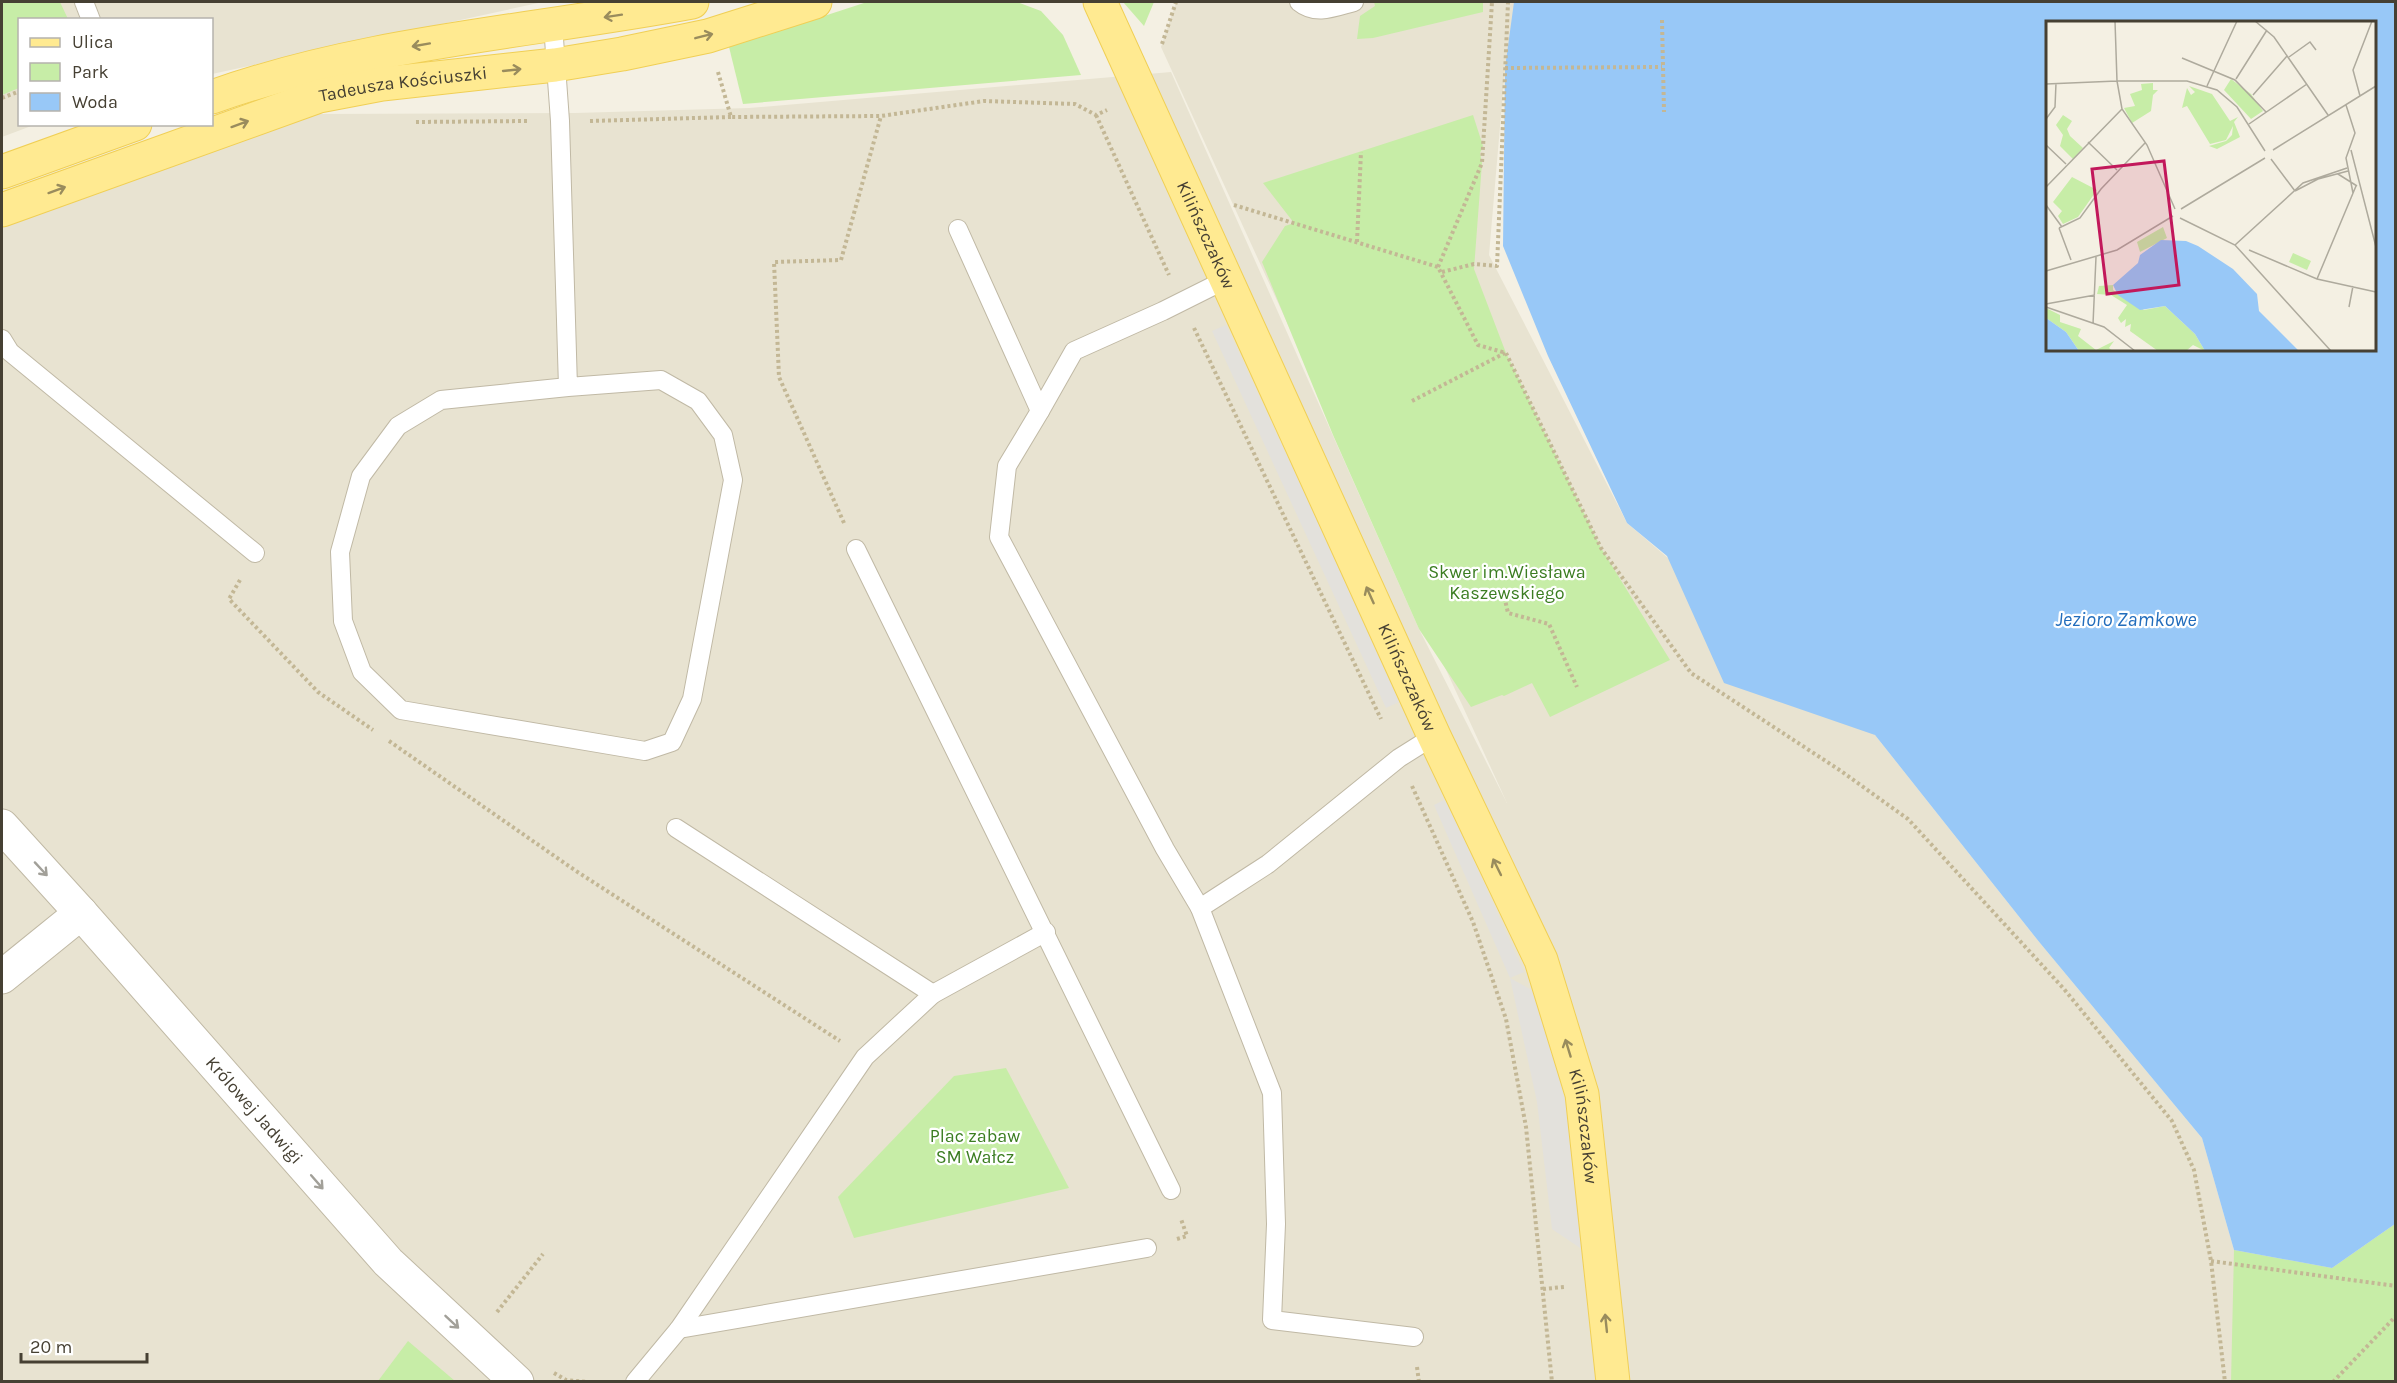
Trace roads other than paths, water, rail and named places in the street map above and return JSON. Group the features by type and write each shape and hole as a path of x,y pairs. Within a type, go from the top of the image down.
{"main road":[{"name":"Tadeusza Kościuszki","path":"213,97 290,72 347,58 692,2"},
{"name":"Tadeusza Kościuszki","path":"2,210 319,96 382,84 555,65 622,54 708,36 815,2"},
{"name":"Kilińszczaków","path":"1100,2 1434,736 1541,960 1582,1094 1612,1382"},
{"path":"2,172 132,126"}],"street":[{"name":"Królowej Jadwigi","path":"2,826 388,1263 517,1382"},
{"path":"2,977 81,913"}],"lane":[{"path":"84,2 90,18"},
{"path":"1299,2 1306,8 1326,10 1354,2"},
{"path":"553,25 560,121 568,387"},
{"path":"958,229 1040,411"},
{"path":"1227,279 1074,351 1007,466 999,537 1165,849 1200,908 1272,1093 1276,1224 1272,1320 1414,1337"},
{"path":"2,339 10,352 255,553"},
{"path":"661,380 699,401 723,435 733,480 692,699 672,742 645,751 401,710 362,672 343,621 340,552 361,476 398,426 441,399 568,387 661,380"},
{"path":"856,549 1171,1190"},
{"path":"1200,908 1268,864 1399,758 1434,736"},
{"path":"676,828 933,994"},
{"path":"635,1382 679,1329 865,1057 933,994 1046,932"},
{"path":"679,1329 1148,1248"}],"water":[{"name":"Jezioro Zamkowe","path":"1514,2 2395,2 2395,1224 2332,1268 2234,1250 2202,1138 2040,943 1875,735 1724,683 1667,556 1627,523 1548,356 1503,246 1505,68"}],"park label":[{"name":"Skwer im.Wiesława Kaszewskiego","path":"1507,582"},
{"name":"Plac zabaw SM Wałcz","path":"975,1146"}]}
